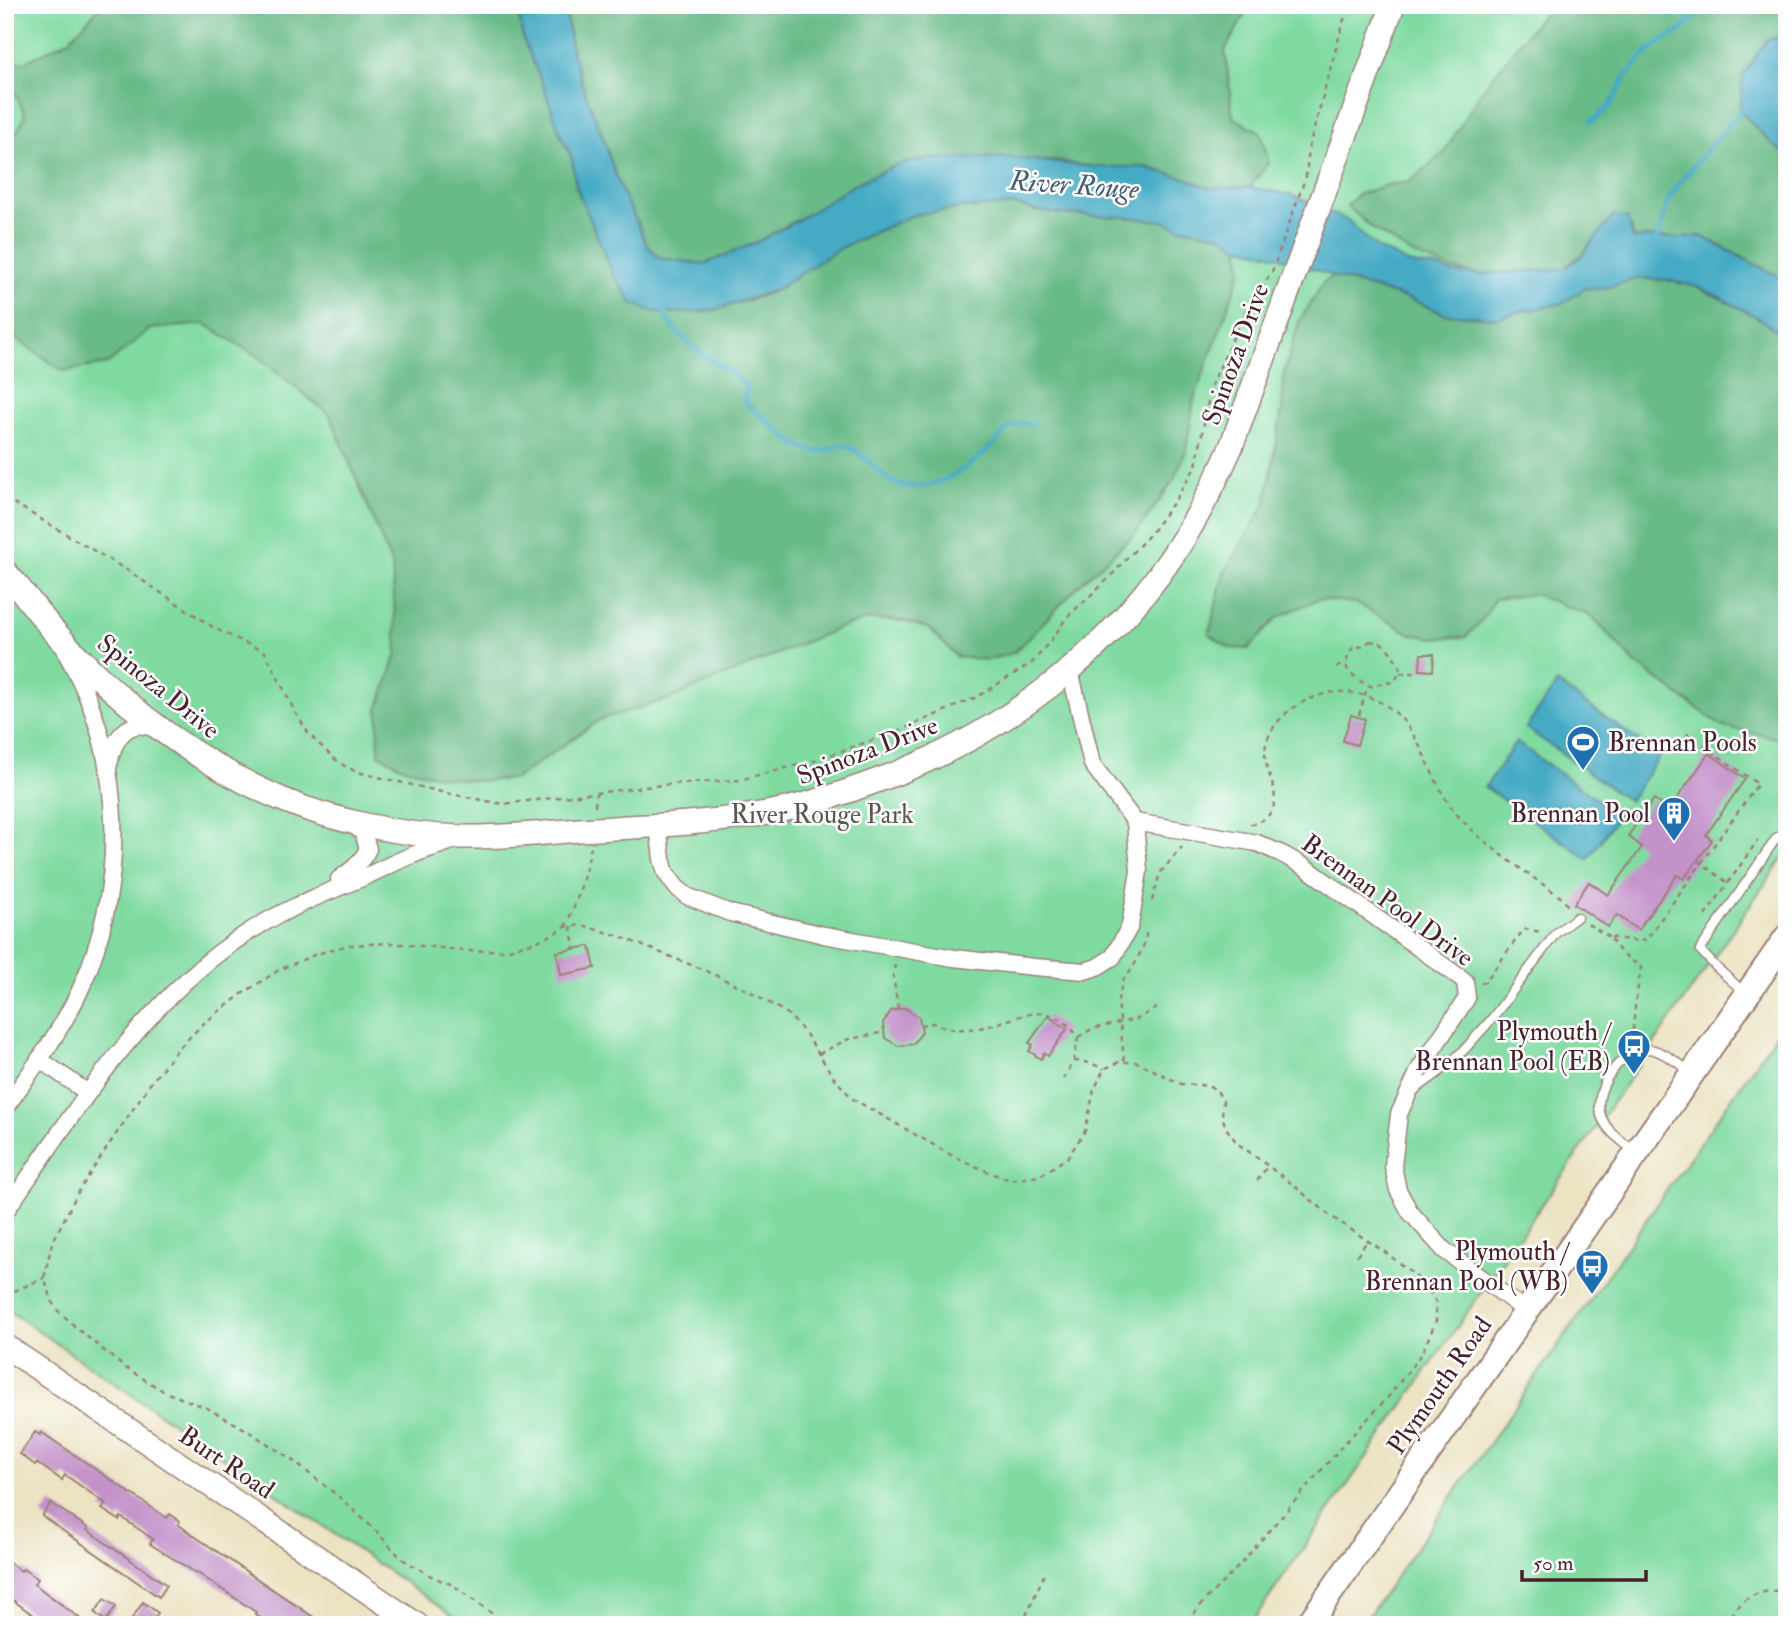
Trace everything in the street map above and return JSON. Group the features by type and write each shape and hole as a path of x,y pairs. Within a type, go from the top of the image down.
{"main road":[{"name":"Plymouth Road","path":"1308,1625 1787,937"}],"street":[{"name":"Spinoza Drive","path":"5,572 50,626 108,686 167,735 210,764 283,800 349,821 401,831 464,837 658,826 778,811 819,801 931,760 1026,705 1070,670 1135,604 1156,579 1186,534 1213,487 1231,447 1282,276 1327,186 1393,5"},
{"path":"5,1108 58,1030 81,987 94,955 109,897 114,846 108,774 100,735 90,703 68,656 50,626"},
{"path":"658,826 666,873 676,887 687,896 730,913 824,935 954,958 1085,971 1097,967 1112,957 1130,926 1139,871 1135,822 1092,764 1070,670"},
{"path":"108,774 113,744 134,725 146,725 167,735"},
{"path":"5,1212 88,1093 147,1020 194,974 247,933 304,901 354,869 363,859 368,849 367,841 363,833 349,821"},
{"name":"Brennan Pool Drive","path":"1135,822 1257,843 1293,860 1465,981 1467,998 1420,1068 1399,1114 1393,1166 1398,1190 1410,1212 1444,1250 1526,1311"},
{"path":"304,901 414,854 464,837"},
{"path":"39,1059 88,1093"},
{"name":"Burt Road","path":"5,1346 417,1625"}],"lane":[{"path":"1747,995 1700,950 1777,837 1787,837"},
{"path":"1407,1096 1464,1050 1491,1020 1556,933 1577,917"},
{"path":"1636,1153 1610,1131 1600,1112 1600,1089 1616,1066 1631,1054 1647,1049 1664,1055 1692,1072"}],"path":[{"path":"5,498 125,569 216,629 265,652 309,734 319,746 343,765 357,772 502,803 671,783 739,780 814,761 903,729 977,697 1033,662 1066,618 1103,584 1151,533 1191,475 1196,466 1211,386 1243,316 1282,276 1306,176 1309,147 1348,5"},
{"path":"1370,641 1381,643 1388,647 1398,661 1400,673 1394,682 1373,687 1348,671 1346,664 1349,653 1353,648 1364,646 1370,641"},
{"path":"1336,667 1346,664"},
{"path":"1400,673 1419,673"},
{"path":"1359,715 1368,685"},
{"path":"1248,825 1257,824 1269,815 1276,805 1265,752 1270,734 1280,719 1297,705 1318,695 1338,691 1365,696 1392,708 1405,720 1441,792 1458,817 1476,834 1562,898 1577,917 1609,937 1622,954 1641,967 1634,1006 1631,1054"},
{"path":"1609,937 1646,940 1699,862 1758,784 1683,731"},
{"path":"594,806 596,793"},
{"path":"1152,905 1160,873 1178,850 1204,833"},
{"path":"1705,916 1758,840"},
{"path":"565,927 587,869 591,845"},
{"path":"1699,862 1728,883"},
{"path":"508,1625 453,1585 402,1559 338,1496 266,1443 207,1408 165,1392 124,1367 55,1308 44,1278 52,1243 77,1194 150,1084 177,1049 204,1023 242,994 279,970 316,954 349,945 390,943 471,951 505,950 543,939 565,927 581,925 616,934 751,992 788,1014 806,1034 834,1079 853,1099 953,1156 1011,1180 1040,1176 1068,1157 1085,1131 1094,1090 1104,1069 1119,1062 1137,1062 1181,1084 1216,1089 1223,1101 1222,1116 1226,1128 1237,1143 1426,1286 1436,1302 1436,1321 1422,1353 1389,1396 1237,1568 1203,1601 1185,1625"},
{"path":"1125,1062 1118,1000 1121,986 1143,947 1148,925"},
{"path":"572,926 574,949"},
{"path":"1466,990 1485,982 1524,929 1556,933"},
{"path":"897,948 893,975 898,1009"},
{"path":"1078,1037 1092,1029 1137,1019 1160,1006"},
{"path":"920,1025 931,1023 957,1030 973,1029 1009,1019 1050,1014 1078,1037 1074,1061 1063,1080"},
{"path":"819,1054 846,1040 884,1032"},
{"path":"1074,1061 1094,1064 1104,1069"},
{"path":"1256,1181 1268,1166"},
{"path":"1357,1256 1367,1241"},
{"path":"5,1295 44,1278"},
{"path":"1022,1625 1044,1575"},
{"path":"1727,1625 1744,1600 1758,1592 1787,1591"}],"green space":[{"name":"River Rouge Park","path":"5,5 1787,5 1787,852 1250,1625 467,1625 5,1308"},
{"path":"102,5 518,5 523,39 572,158 576,186 614,276 645,308 655,312 714,310 756,298 776,290 840,248 888,225 913,215 961,208 1016,205 1062,214 1163,221 1181,228 1221,235 1240,247 1241,272 1194,399 1186,451 1174,480 1135,534 1081,583 1015,652 988,660 957,657 930,629 904,621 871,619 839,628 669,699 601,719 515,779 477,781 405,768 379,755 378,709 397,654 392,565 330,415 258,357 205,324 150,329 108,364 63,371 5,331 5,140 16,133 25,114 5,72 5,60 23,63 69,40"},
{"path":"565,5 1250,5 1225,50 1233,117 1260,132 1269,162 1250,187 1209,188 1185,178 1144,167 1095,167 1053,161 926,159 825,205 755,243 705,264 659,258 646,244 624,197 585,94 571,49"},
{"path":"1562,5 1787,5 1787,35 1767,41 1772,144 1787,155 1787,281 1701,236 1633,239 1632,228 1614,216 1581,255 1563,269 1479,274 1454,270 1412,254 1372,228 1347,206 1357,195 1386,185 1409,182 1444,153 1480,93 1541,16"},
{"path":"1333,276 1412,300 1445,314 1497,318 1563,303 1586,288 1601,289 1639,278 1666,280 1698,287 1755,316 1787,337 1787,737 1781,739 1723,727 1635,663 1591,616 1534,594 1495,599 1483,619 1466,637 1435,638 1411,634 1356,603 1318,599 1278,617 1248,649 1230,648 1209,634 1223,575 1266,503 1282,410 1284,374 1299,322 1323,283"},
{"path":"1787,1019 1787,1625 1362,1625"}],"water":[{"name":"River Rouge","path":"518,5 565,5 571,49 585,93 624,197 646,244 659,258 705,264 755,243 795,222 857,183 899,164 926,159 1008,157 1095,167 1144,167 1185,178 1209,188 1250,187 1292,195 1349,221 1378,249 1407,263 1436,267 1454,273 1563,269 1579,258 1614,216 1628,218 1633,239 1701,236 1787,281 1787,337 1755,316 1698,287 1667,280 1639,278 1601,289 1586,288 1563,303 1497,318 1445,314 1412,300 1268,253 1240,247 1221,235 1181,228 1163,221 1062,214 1016,205 961,208 913,215 840,248 776,290 714,310 655,312 633,304 614,276 576,186 572,158 523,39"},
{"path":"1787,35 1787,155 1772,144 1740,111 1743,76 1767,40"},
{"path":"1557,683 1660,756 1629,801 1526,728"},
{"path":"1516,742 1619,815 1588,859 1485,787"}],"building":[{"path":"1421,654 1434,654 1433,671 1420,670"},
{"path":"1351,715 1365,719 1357,745 1343,741"},
{"name":"Brennan Pool","path":"1709,753 1745,779 1706,835 1712,840 1684,879 1677,875 1638,930 1617,915 1608,927 1574,904 1589,882 1608,895 1642,847 1628,836 1654,799 1669,810"},
{"path":"590,946 595,968 561,975 557,952"},
{"path":"905,1008 919,1017 922,1032 913,1044 898,1046 885,1038 883,1023 891,1011"},
{"path":"1048,1016 1067,1029 1048,1056 1044,1053 1041,1059 1029,1051 1033,1045 1029,1043"},
{"path":"35,1432 40,1435 41,1432 167,1518 170,1514 180,1521 178,1524 187,1531 325,1625 284,1625 275,1619 271,1625 255,1614 256,1612 150,1544 153,1539 121,1517 119,1520 102,1509 106,1504 65,1475 62,1480 20,1454"},
{"path":"51,1503 167,1585 159,1597 42,1516"},
{"path":"5,1560 38,1579 34,1584 89,1625 47,1625 7,1596"},
{"path":"104,1599 116,1606 106,1621 95,1613"},
{"path":"143,1602 158,1613 150,1625 138,1625 131,1620"}],"waterway":[{"path":"1591,122 1610,106 1627,75 1642,57 1683,29 1705,5"},
{"path":"1656,242 1668,201 1680,182 1743,108"},
{"path":"666,308 665,316 678,333 699,352 742,382 747,387 745,402 795,444 818,451 846,446 898,484 912,486 939,482 976,460 1009,427 1033,424"}],"place":[{"name":"Brennan Pools","path":"1583,772"},
{"name":"Brennan Pool","path":"1674,843"},
{"name":"Plymouth / Brennan Pool (EB)","path":"1634,1076"},
{"name":"Plymouth / Brennan Pool (WB)","path":"1592,1296"}]}
